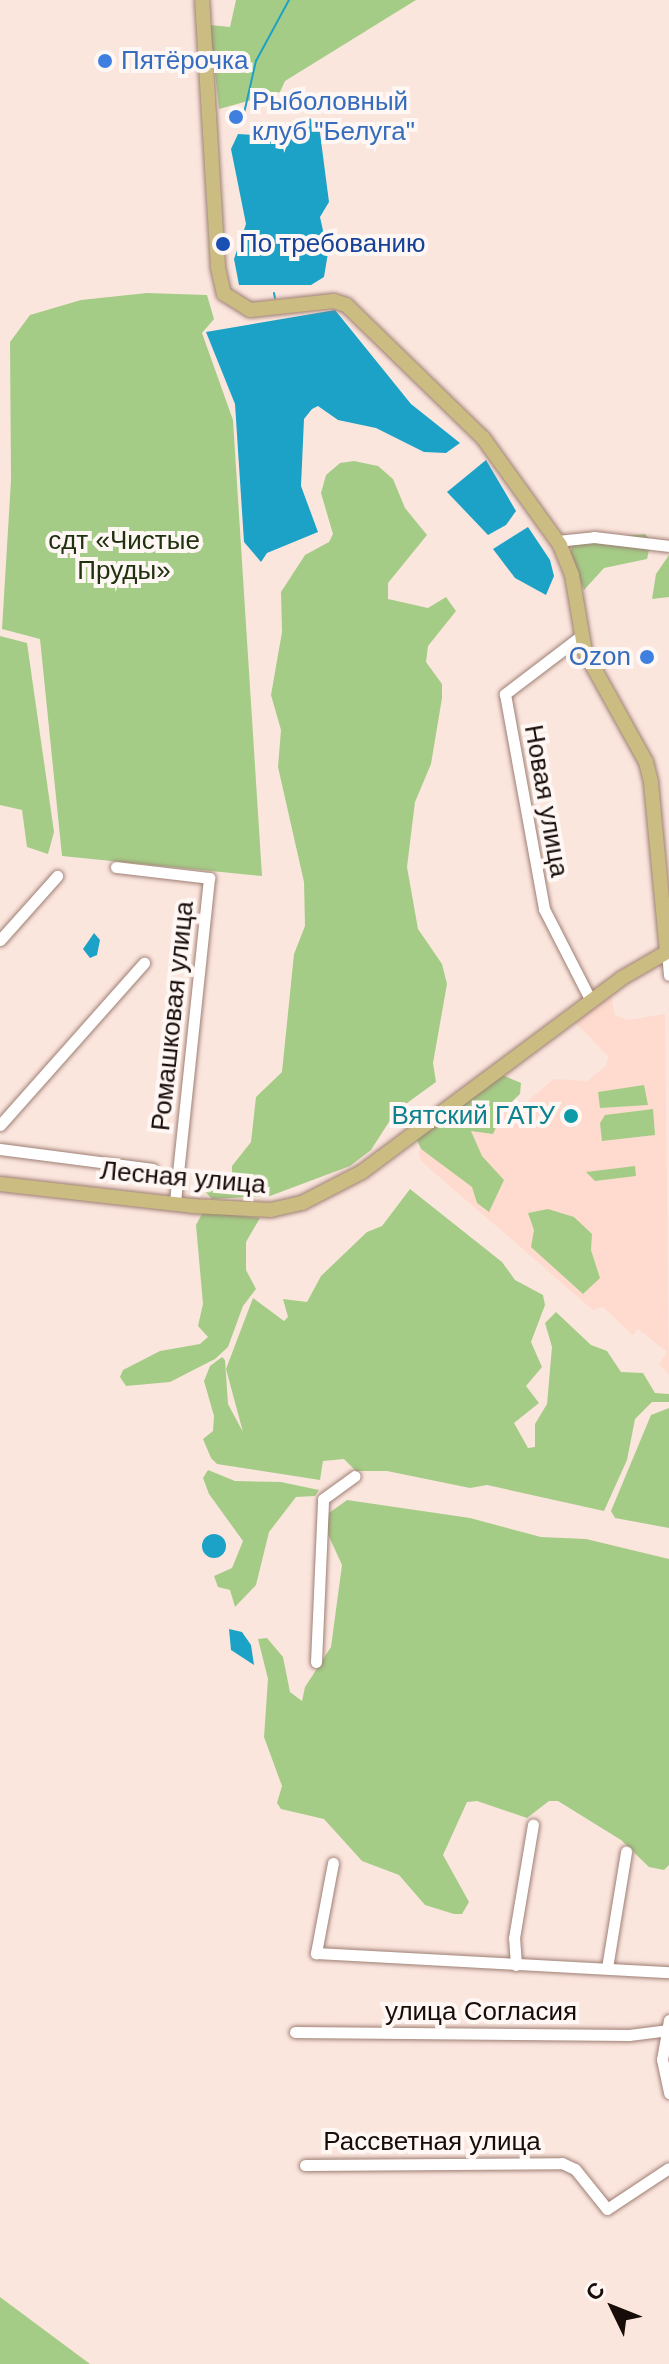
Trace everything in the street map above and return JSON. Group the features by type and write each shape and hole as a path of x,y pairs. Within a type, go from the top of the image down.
{"main road":[{"path":"202,0 218,267 224,294 250,310 334,301 346,305 483,438 557,541 568,561 581,636 596,676 646,762 654,799 667,952"},
{"name":"Лесная улица","path":"0,1184 175,1204 271,1210 336,1189 591,1001 667,952"}],"street":[{"path":"557,541 594,537 669,546"},
{"name":"Новая улица","path":"581,636 505,694 544,909 591,1001"},
{"name":"Ромашковая улица","path":"116,867 209,878 175,1204"},
{"path":"0,940 57,876"},
{"path":"667,952 669,975"},
{"path":"0,1125 144,963"},
{"path":"0,1149 153,1169"},
{"path":"316,1662 323,1499 355,1476"},
{"path":"516,1965 514,1938 533,1825"},
{"path":"607,1968 626,1852"},
{"path":"333,1863 316,1953 669,1972"},
{"path":"668,2026 662,2059 669,2093"},
{"name":"улица Согласия","path":"295,2032 629,2035 668,2026"},
{"name":"Рассветная улица","path":"305,2165 562,2163 575,2169 607,2209 669,2168"}],"shaded area":[{"path":"610,991 615,1015 627,1020 665,1014 669,1374 659,1364 667,1352 638,1329 633,1335 603,1307 593,1310 421,1161 418,1152 499,1082 520,1107 554,1079 587,1081 606,1066 608,1056 573,1020"}],"green space":[{"path":"236,0 416,0 285,81 280,92 219,109 210,25 230,27"},
{"name":"сдт «Чистые Пруды»","path":"147,293 207,295 214,319 202,333 233,420 262,876 62,856 40,639 2,629 11,480 10,342 30,315 81,300"},
{"path":"354,461 378,466 393,479 405,508 427,535 388,583 388,599 428,608 446,597 456,611 428,646 426,662 442,684 442,698 431,764 415,802 407,867 418,929 442,964 447,984 433,1063 436,1082 396,1111 371,1150 350,1166 270,1196 212,1199 200,1186 212,1177 232,1174 232,1166 251,1142 256,1097 282,1072 294,954 305,926 304,882 278,767 281,730 271,695 282,632 281,592 305,555 329,542 333,534 321,493 326,475 340,463"},
{"path":"645,534 651,541 647,559 604,568 584,590 570,555 573,541"},
{"path":"669,555 669,597 652,599 656,574"},
{"path":"0,636 27,643 54,832 48,854 27,847 22,810 0,805"},
{"path":"500,1074 521,1083 520,1094 505,1108 493,1134 471,1131 482,1156 504,1180 489,1212 477,1203 472,1187 421,1149 417,1140"},
{"path":"644,1085 648,1105 600,1108 598,1092"},
{"path":"653,1109 655,1135 602,1141 600,1123 605,1115"},
{"path":"635,1166 636,1176 595,1181 586,1172"},
{"path":"410,1189 502,1262 515,1280 543,1295 545,1305 531,1342 542,1367 526,1386 539,1403 514,1423 528,1448 535,1447 535,1424 547,1404 552,1347 545,1323 556,1312 591,1345 607,1351 621,1372 643,1373 655,1393 669,1394 669,1402 652,1402 635,1419 627,1460 604,1511 487,1485 470,1488 387,1471 356,1471 344,1459 323,1461 320,1480 217,1464 211,1458 203,1439 213,1431 214,1416 204,1381 210,1366 222,1357 225,1360 228,1404 243,1432 226,1369 253,1298 284,1321 288,1317 283,1299 307,1302 321,1276 367,1232 382,1226"},
{"path":"548,1209 574,1217 592,1234 591,1250 600,1278 583,1294 531,1247 534,1230 528,1213"},
{"path":"203,1212 260,1218 246,1242 246,1270 256,1289 243,1306 228,1347 215,1359 170,1382 126,1386 120,1377 123,1370 160,1351 200,1344 208,1337 198,1326 203,1304 196,1225"},
{"path":"669,1408 669,1528 615,1518 611,1511 651,1415"},
{"path":"208,1470 235,1481 281,1482 319,1490 315,1496 296,1497 269,1532 256,1585 235,1607 230,1590 218,1587 214,1576 232,1568 243,1541 209,1494 203,1478"},
{"path":"347,1500 470,1518 541,1537 586,1539 669,1559 669,1865 664,1870 649,1867 621,1840 558,1801 549,1801 527,1818 477,1801 467,1802 443,1855 469,1902 462,1914 454,1914 425,1905 399,1875 362,1861 324,1819 281,1809 277,1803 282,1786 264,1737 268,1679 258,1639 267,1638 283,1657 290,1692 302,1701 305,1687 331,1647 342,1565 326,1530 329,1513"},
{"path":"0,2297 90,2364 0,2364"}],"water":[{"path":"309,118 317,122 320,133 329,202 320,217 328,253 324,277 311,285 239,285 234,259 246,224 231,149 238,134 254,135"},
{"path":"335,310 411,404 460,443 446,453 424,452 376,428 338,420 318,406 312,409 304,419 301,486 318,532 267,553 261,562 244,542 235,404 206,332"},
{"path":"486,460 516,511 506,525 488,535 447,492"},
{"path":"528,527 550,560 554,576 546,595 515,578 493,549"},
{"path":"94,933 100,940 97,955 90,958 83,949"},
{"path":"214,1534 223,1537 226,1546 223,1555 214,1558 205,1555 202,1546 205,1537"},
{"path":"229,1629 242,1632 251,1645 254,1665 231,1650"}],"waterway":[{"path":"242,122 256,61 289,0"},
{"path":"274,293 275,298"}],"place":[{"name":"Пятёрочка","path":"105,61"},
{"name":"Рыболовный клуб \"Белуга\"","path":"236,117"},
{"name":"По требованию","path":"223,244"},
{"name":"Ozon","path":"647,657"},
{"name":"Вятский ГАТУ","path":"571,1116"}]}
